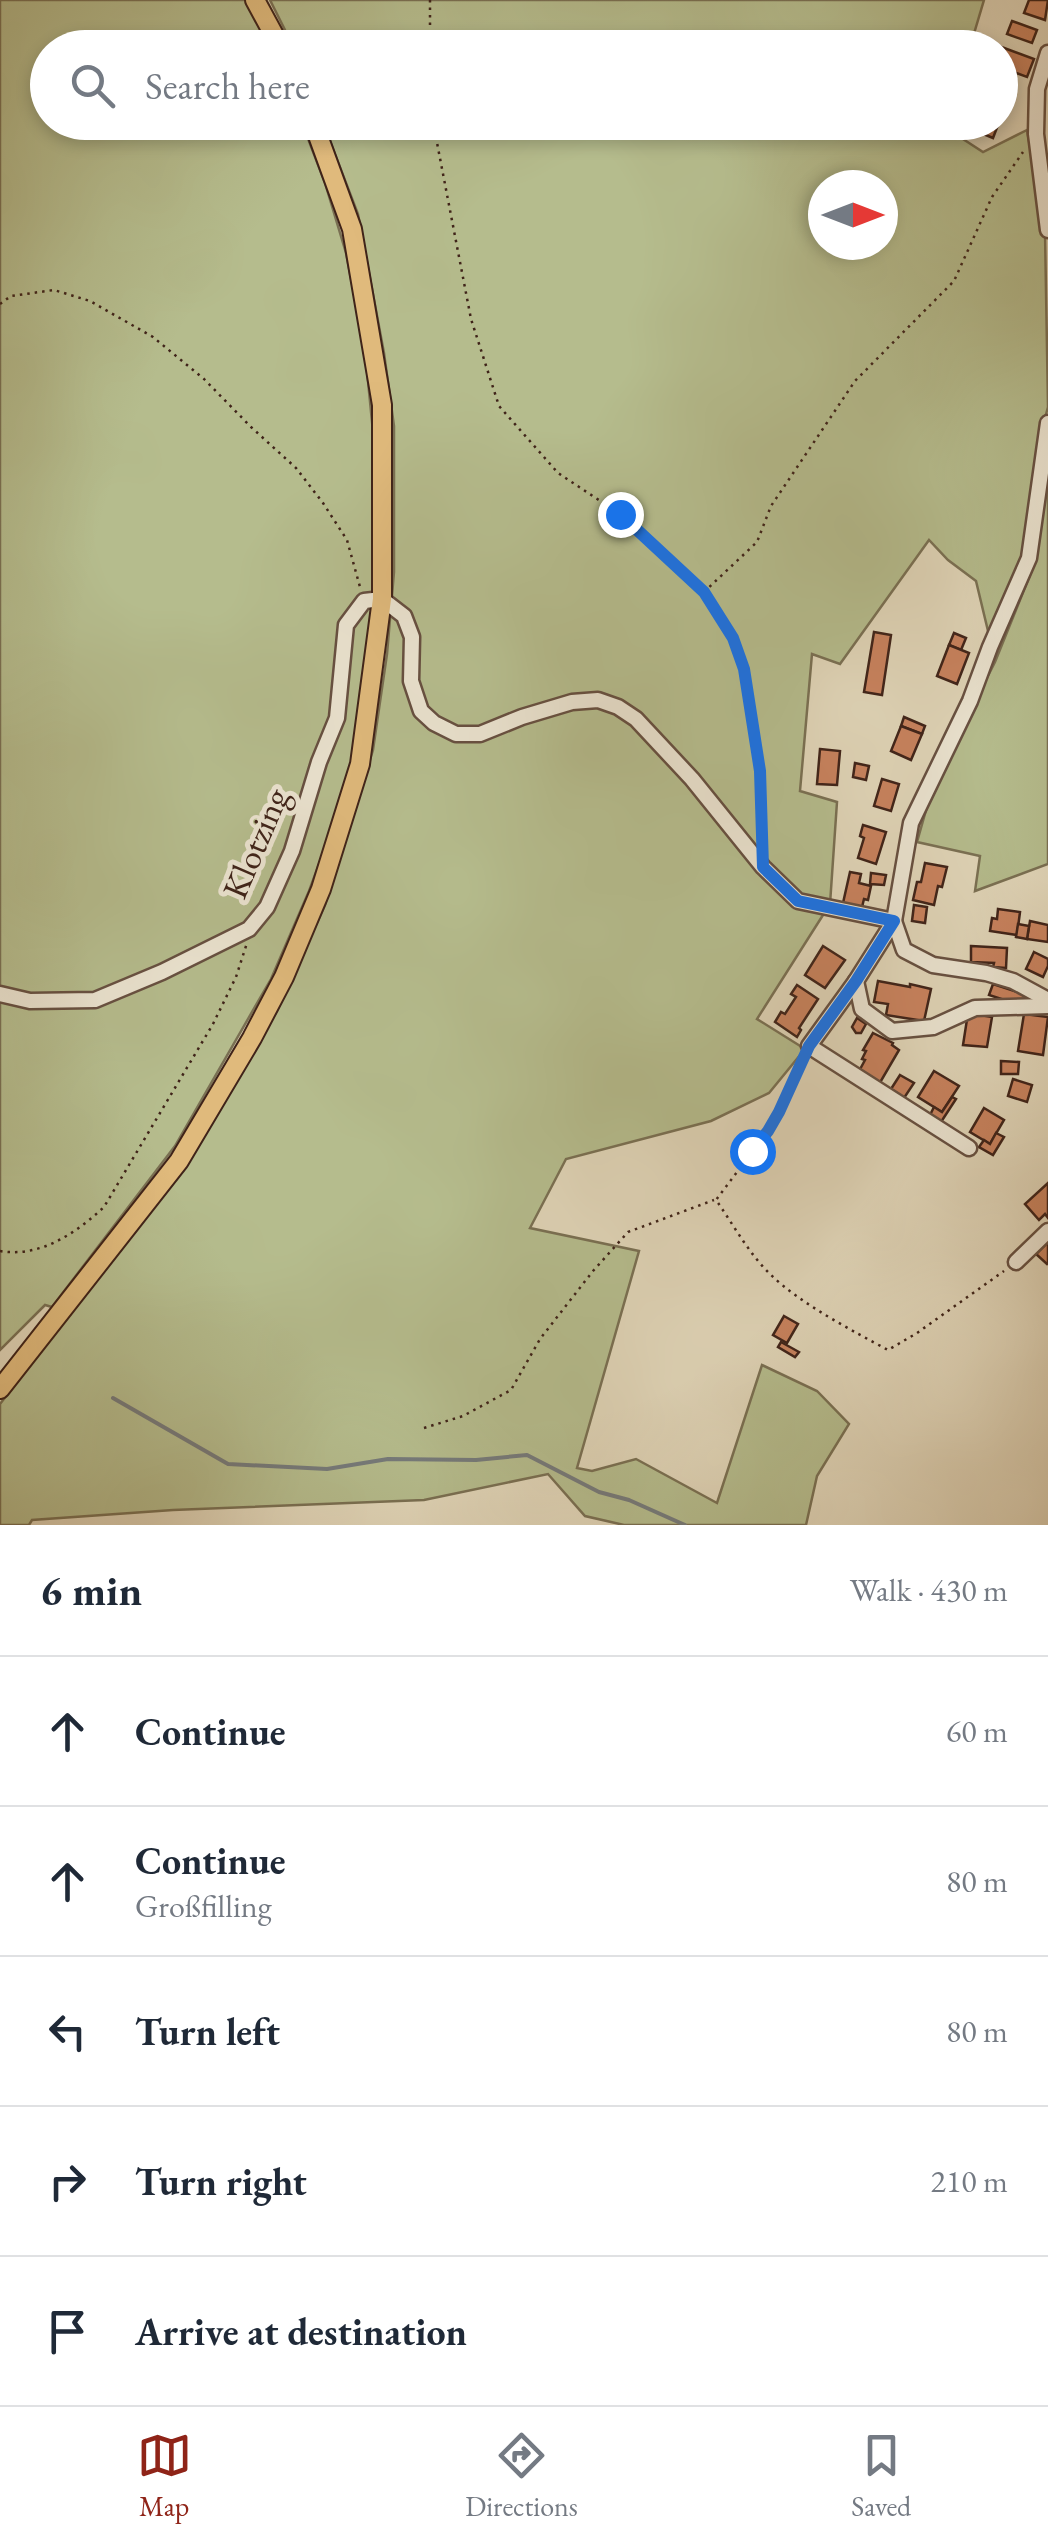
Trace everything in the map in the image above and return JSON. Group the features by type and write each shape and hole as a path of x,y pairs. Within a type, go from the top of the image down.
{"main road":[{"path":"255,0 272,30"},
{"path":"0,1390 179,1161 252,1038 284,978 321,889 360,764 382,406 352,229 320,140"}],"street":[{"path":"1048,53 1037,90 1036,134 1048,230"},
{"path":"969,1148 809,1046 894,921 911,823 970,701 1028,558 1048,423"},
{"path":"373,600 404,616 412,638 411,681 421,712 434,722 456,734 480,734 572,702 598,700 618,707 636,720 692,779 763,867 798,901 894,921"},
{"name":"Klotzing","path":"0,994 30,1002 95,1000 162,972 249,928 267,908 292,852 319,762 337,718 346,625 373,600"},
{"path":"894,921 904,950 933,965 986,973 1013,982 1048,1003"},
{"path":"856,981 862,1008 892,1031 934,1026 975,1008 1048,1003"},
{"path":"1016,1262 1048,1231"}],"path":[{"path":"430,0 430,30"},
{"path":"704,592 757,542 771,506 855,381 954,282 992,197 1036,134"},
{"path":"436,140 471,320 499,406 558,474 620,514 704,592 733,638 744,669 760,771 763,867"},
{"path":"0,304 11,296 54,290 90,301 153,337 204,379 296,468 324,503 346,540 373,600"},
{"path":"0,1252 17,1254 46,1246 78,1230 104,1207 212,1024 236,977 249,928"},
{"path":"424,1428 463,1416 510,1390 540,1339 628,1232 716,1200 768,1131 809,1046"},
{"path":"716,1200 769,1273 788,1289 888,1350 1016,1262"}],"green space":[{"path":"0,0 247,0 263,30 30,30 30,140 309,140 346,253 365,351 373,432 374,630 355,749 332,829 271,979 175,1146 52,1307 45,1305 0,1350"},
{"path":"270,0 984,0 975,30 285,30"},
{"path":"1027,130 1045,232 1048,407 1040,437 1025,552 989,635 976,581 929,540 840,664 812,654 800,791 837,802 830,904 757,1019 805,1049 769,1093 711,1121 566,1159 530,1228 639,1251 577,1468 592,1471 636,1459 717,1503 762,1365 817,1391 849,1424 817,1476 806,1525 624,1525 585,1516 548,1474 424,1500 173,1510 0,1525 0,1404 178,1173 277,1011 325,905 373,750 387,654 394,572 394,426 358,214 330,140 964,140 983,152 1007,140 1018,140 1018,134"},
{"path":"1048,461 1048,864 975,891 980,856 917,842 934,782 995,662 1032,570"}],"building":[{"path":"1029,0 1048,0 1045,20 1024,13"},
{"path":"1012,21 1037,30 1032,43 1018,38 1018,30 1009,30"},
{"path":"1018,53 1034,59 1027,77 1018,74"},
{"path":"874,632 891,635 882,695 864,692"},
{"path":"954,633 966,638 961,650 949,645"},
{"path":"949,645 969,653 957,684 937,676"},
{"path":"904,717 925,726 922,734 901,726"},
{"path":"901,726 922,734 911,760 891,751"},
{"path":"820,749 840,751 837,785 817,784"},
{"path":"855,763 869,766 866,780 853,777"},
{"path":"882,779 899,784 891,811 874,806"},
{"path":"863,825 886,832 876,864 858,858"},
{"path":"925,863 947,867 934,905 913,900"},
{"path":"850,872 861,874 859,883 871,886 862,907 843,903"},
{"path":"871,873 886,875 884,885 870,884"},
{"path":"914,905 927,907 925,923 912,921"},
{"path":"998,909 1020,912 1017,935 990,931"},
{"path":"1030,921 1048,925 1048,942 1027,939"},
{"path":"1018,924 1029,926 1027,939 1016,937"},
{"path":"823,946 845,960 825,988 805,975"},
{"path":"971,946 1007,948 1006,968 971,962"},
{"path":"1034,952 1048,959 1043,977 1026,969"},
{"path":"878,981 931,989 924,1021 886,1015 888,1004 874,1002"},
{"path":"993,984 1027,995 1023,1006 989,995"},
{"path":"797,985 818,999 797,1037 775,1022 796,997 791,994"},
{"path":"968,1013 992,1017 987,1047 963,1045"},
{"path":"1024,1014 1048,1017 1043,1055 1018,1051"},
{"path":"857,1018 866,1024 861,1033 852,1027"},
{"path":"873,1033 899,1050 878,1086 858,1073 865,1060 863,1050"},
{"path":"1001,1061 1019,1062 1018,1074 1001,1074"},
{"path":"934,1071 959,1086 942,1112 918,1097"},
{"path":"900,1075 914,1083 904,1098 891,1089"},
{"path":"1013,1079 1032,1085 1027,1102 1008,1096"},
{"path":"952,1097 956,1099 941,1122 930,1115 934,1107 942,1112"},
{"path":"984,1108 1004,1120 990,1144 970,1132"},
{"path":"996,1133 1004,1137 993,1155 979,1147 984,1140 990,1144"},
{"path":"1048,1183 1048,1218 1045,1214 1039,1220 1025,1204"},
{"path":"1048,1242 1048,1263 1047,1264 1036,1254"},
{"path":"784,1316 798,1324 787,1343 773,1335"},
{"path":"781,1342 799,1352 795,1357 778,1347"}],"waterway":[{"path":"113,1398 228,1464 327,1469 388,1459 476,1460 527,1455 599,1492 629,1500 685,1525"}],"route":[{"path":"620,514 704,592 733,638 744,669 760,771 763,867 798,901 894,921 809,1046 779,1112 752,1151"}]}
